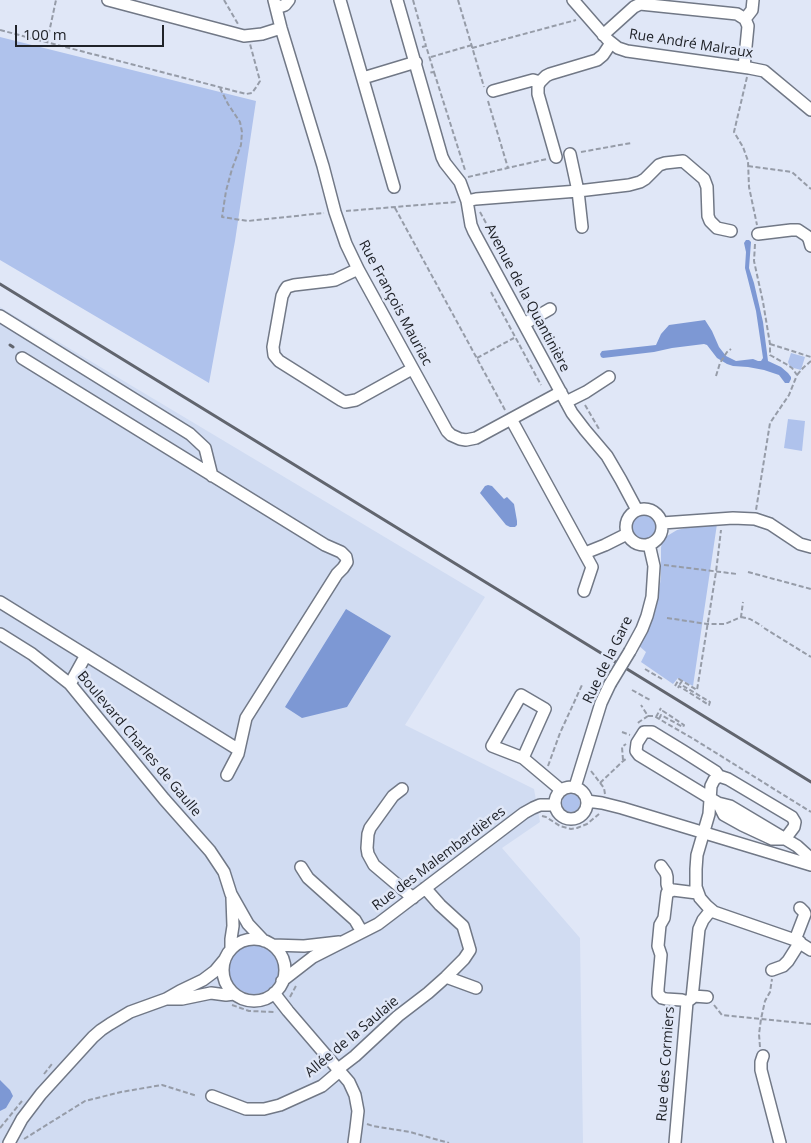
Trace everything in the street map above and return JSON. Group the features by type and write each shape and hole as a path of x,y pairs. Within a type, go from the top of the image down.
{"street":[{"path":"108,0 244,36 262,34 281,28"},
{"path":"275,4 285,5 289,0"},
{"path":"340,0 394,187"},
{"name":"Avenue de la Quantinière","path":"398,0 442,156 471,200 471,225 474,232 566,402 584,430 607,456 637,510"},
{"name":"Rue André Malraux","path":"573,0 607,39 618,48 627,51 764,71 807,106"},
{"path":"745,19 752,10 753,0"},
{"name":"Rue François Mauriac","path":"275,4 346,244 447,431 455,438 466,440 476,438 509,415 561,392"},
{"path":"556,157 538,94 540,82 550,74 597,60 603,55 607,39 634,6 640,4 737,14 745,19 748,26 747,68"},
{"path":"362,78 416,62"},
{"path":"493,91 533,80 540,82"},
{"path":"807,106 811,94"},
{"path":"570,154 578,191 582,227"},
{"path":"471,200 635,184 645,179 659,164 683,161 704,179 707,187 708,216 710,221 717,228 731,231"},
{"path":"757,234 798,230 807,236 811,246"},
{"path":"358,269 335,280 294,284 285,290 282,296 273,347 274,355 345,402 356,400 412,369"},
{"path":"524,324 550,309"},
{"path":"0,316 190,434 205,448 212,476"},
{"path":"22,358 346,557 347,562 337,574 246,718 238,754 227,775"},
{"path":"566,402 609,377"},
{"path":"509,415 592,566 584,591"},
{"path":"646,509 652,511 662,523 660,536 650,544 642,545 636,543 627,534 626,526 628,519 637,510 646,509"},
{"path":"662,523 733,518 755,519 770,524 800,544 811,547"},
{"path":"585,553 627,534"},
{"name":"Rue de la Gare","path":"575,787 601,702 642,629 650,606 654,566 650,544"},
{"path":"0,602 239,750"},
{"name":"Boulevard Charles de Gaulle","path":"0,634 32,654 70,684 164,799 210,851 224,872 231,894 248,924 268,943"},
{"path":"70,684 86,655"},
{"path":"523,758 545,709 521,695 492,746 523,758 561,790"},
{"path":"786,840 794,827 795,822 792,817 728,779 719,776 716,772 652,732 644,732 637,742 636,751 639,755 786,840 803,851 811,861"},
{"path":"719,776 711,786 714,800 697,855 695,875 698,893 711,910 797,941 811,950"},
{"path":"567,787 575,787 583,792 587,801 586,809 578,818 568,819 561,816 556,810 554,805 555,798 561,790 567,787"},
{"path":"402,789 393,796 370,828 367,848 374,865 413,898"},
{"path":"587,801 610,805 811,865"},
{"name":"Rue des Malembardières","path":"282,981 305,962 378,924 524,813 540,805 554,805"},
{"path":"300,866 308,878 354,920 362,932"},
{"name":"Rue des Cormiers","path":"661,866 666,873 669,891 664,918 660,924 659,932 658,946 661,955 658,992 662,998 690,999 675,1143"},
{"name":"Allée de la Saulaie","path":"212,1096 246,1109 264,1109 280,1105 322,1086 398,1016 446,977 470,950 463,926 440,905 426,888"},
{"path":"669,891 698,893"},
{"name":"Boulevard Charles de Gaulle","path":"231,894 233,926 231,949"},
{"path":"772,970 783,966 788,961 797,941 804,917 804,912 800,908"},
{"path":"707,997 690,999 699,929 711,910"},
{"path":"9,1143 22,1120 41,1094 93,1037 110,1024 130,1012 166,999 209,976 225,959 231,949 239,943 248,940 258,940 268,943 279,952 283,961 284,971 280,986 265,999 257,1001 233,999 226,995 211,993 166,999"},
{"name":"Rue des Malembardières","path":"268,943 304,946 343,942"},
{"path":"225,959 223,967 224,978 233,999"},
{"path":"446,977 476,988"},
{"path":"274,993 288,1012 349,1082 355,1096 358,1111 354,1143"},
{"path":"763,1056 760,1070 780,1143"}],"path":[{"path":"47,42 56,0"},
{"path":"224,0 241,29"},
{"path":"414,0 434,72 467,177 471,183 471,200 478,208 532,307"},
{"path":"458,0 508,168"},
{"path":"430,58 588,17"},
{"path":"0,30 246,94 252,93 260,80 249,40"},
{"path":"416,48 426,46"},
{"path":"747,68 734,132 743,147 748,161 749,187 757,224 754,261 764,302 770,355 792,368 797,375"},
{"path":"424,74 434,72"},
{"path":"220,88 240,122 242,132 241,145 226,191 222,218 248,220 330,212"},
{"path":"570,154 632,143"},
{"path":"467,177 556,157"},
{"path":"748,166 792,172 811,189"},
{"path":"343,211 450,203"},
{"path":"395,208 509,415"},
{"path":"507,283 516,278"},
{"path":"491,292 541,385"},
{"path":"543,327 567,372"},
{"path":"477,358 515,337"},
{"path":"770,344 811,357"},
{"path":"716,376 720,364 731,349"},
{"path":"756,512 770,423 789,394 797,375 811,361"},
{"path":"674,686 679,679 697,690 706,624 716,572 721,526"},
{"path":"661,565 737,574"},
{"path":"748,572 811,589"},
{"path":"741,617 743,602"},
{"path":"667,618 706,624 725,624 741,617 750,619 811,657"},
{"path":"645,669 662,679"},
{"path":"678,688 679,686 709,705 710,702 680,684 682,681"},
{"path":"545,776 560,733 582,686"},
{"path":"632,690 650,700"},
{"path":"662,709 684,725 683,727 662,714 657,718 662,709"},
{"path":"648,716 657,718 811,812"},
{"path":"622,732 632,735"},
{"path":"600,783 624,760 633,754 639,755"},
{"path":"591,773 604,788 605,794"},
{"path":"541,812 541,816 560,826 571,829 587,824 600,813 600,810"},
{"path":"763,1056 759,1045 761,1019 765,1001 770,992 772,970"},
{"path":"288,1000 297,984"},
{"path":"707,997 722,1015 811,1024"},
{"path":"233,999 249,1011 276,1012 277,1010"},
{"path":"23,1140 85,1101 162,1085 197,1096"},
{"path":"362,1122 373,1126 410,1132 449,1143"}],"shaded area":[{"path":"0,37 256,101 235,241 209,383 0,260"},
{"path":"746,240 751,242 749,268 763,322 768,361 781,367 788,373 791,377 789,383 785,383 779,375 764,370 727,364 717,358 707,345 704,344 654,352 601,357 602,351 656,345 661,334 669,325 705,320 719,347 726,356 736,361 753,359 761,361 763,358 756,311 745,268 746,252 744,243"},
{"path":"0,307 485,597 405,725 534,789 540,822 502,848 580,938 583,1143 0,1143"},
{"path":"791,353 805,357 801,370 790,367 788,362"},
{"path":"788,419 805,421 802,451 784,448"},
{"path":"488,485 492,486 504,499 507,497 514,504 517,521 515,527 506,525 480,493"},
{"path":"644,515 649,516 655,522 655,532 649,538 644,539 639,538 633,532 632,527 633,522 639,516"},
{"path":"717,524 693,686 678,678 673,684 641,662 646,652 639,646 654,615 657,604 661,577 662,542 667,536 677,530"},
{"path":"346,609 391,636 347,707 302,718 285,707"},
{"path":"571,794 577,797 580,803 577,809 571,812 565,809 562,803 565,797"},
{"path":"254,944 264,946 272,951 277,959 279,969 277,979 272,987 264,992 254,994 244,992 236,987 231,979 229,969 231,959 236,951 244,946"},
{"path":"0,1080 13,1096 6,1108 0,1111"}],"railway":[{"path":"0,284 811,782"}]}
